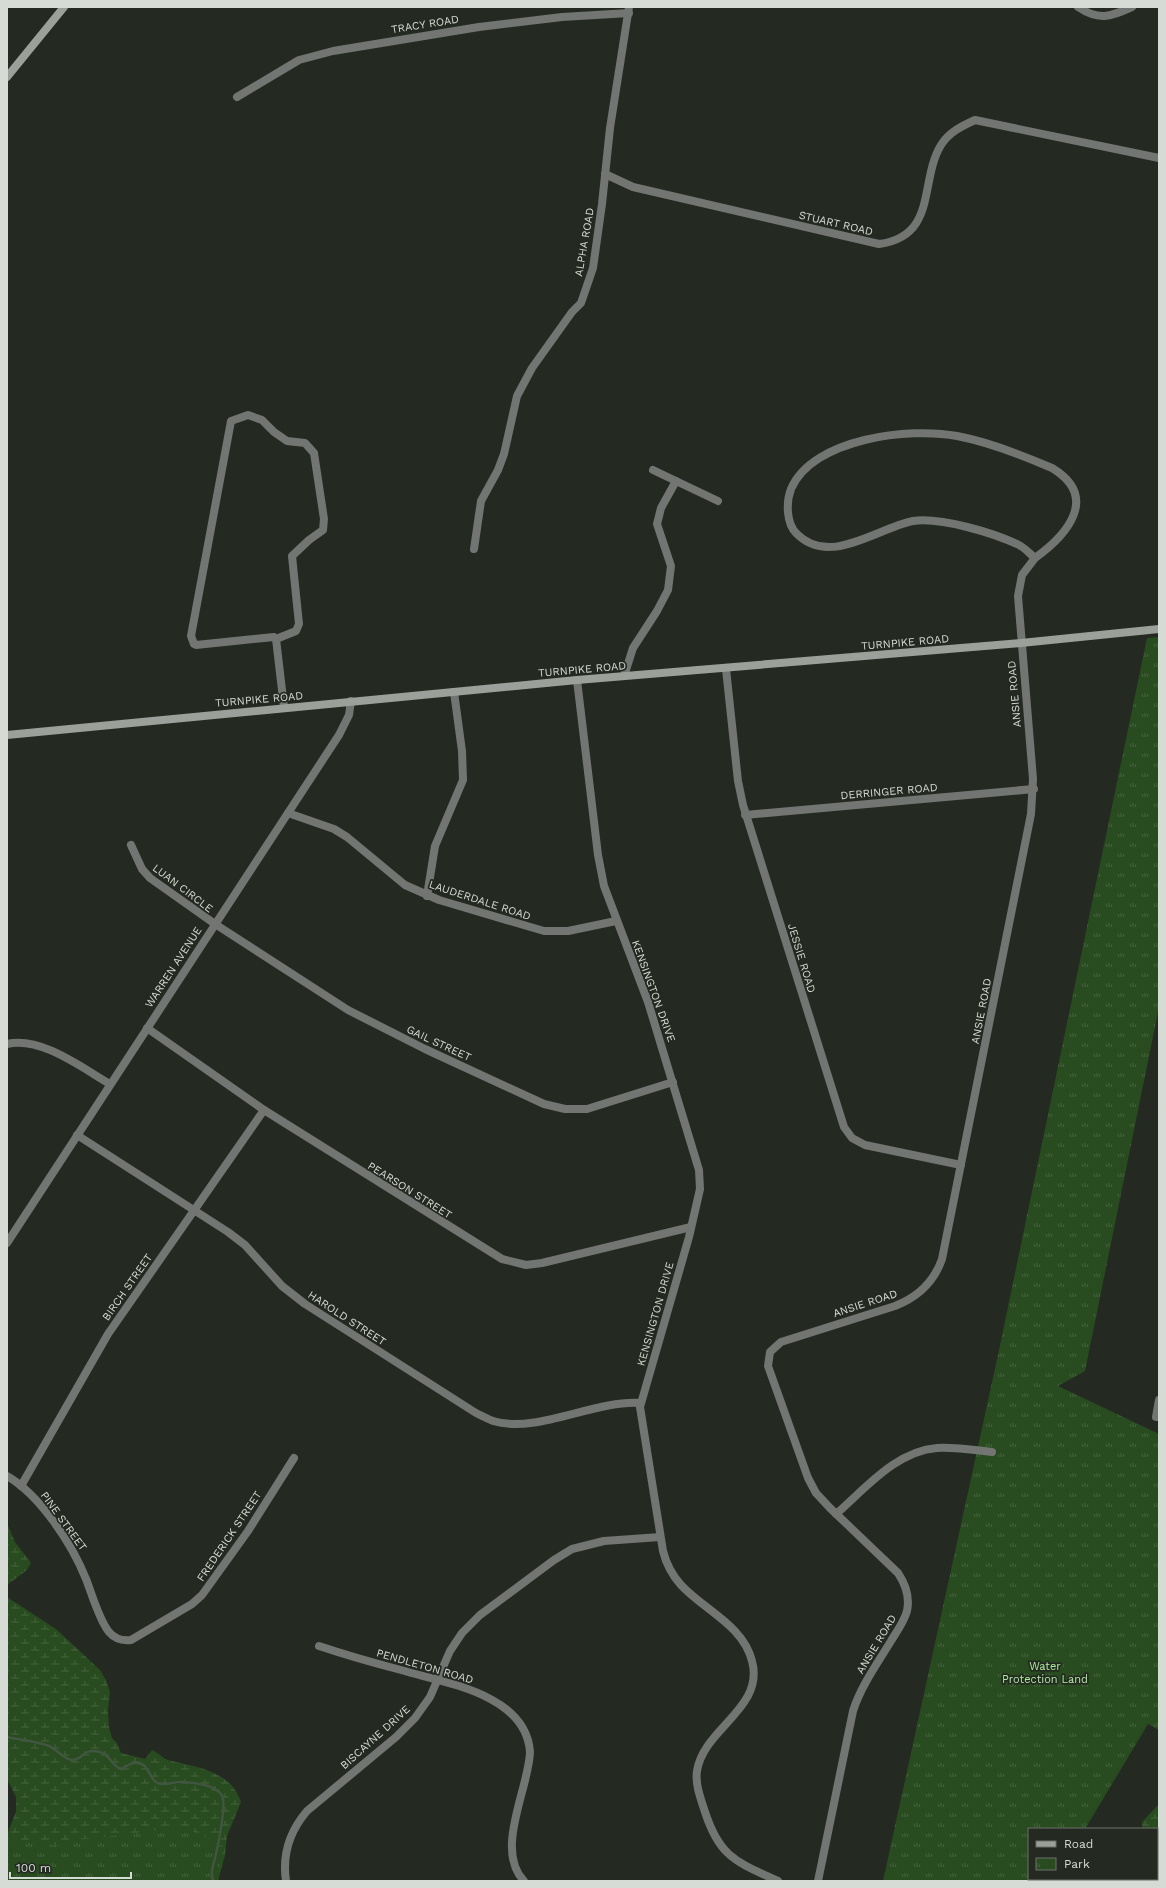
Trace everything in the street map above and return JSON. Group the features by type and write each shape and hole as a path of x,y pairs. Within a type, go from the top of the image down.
{"main road":[{"path":"7,77 64,7"},
{"name":"TURNPIKE ROAD","path":"7,735 284,707 576,680 1021,643 1159,629"}],"street":[{"path":"1078,7 1089,15 1101,17 1132,7"},
{"name":"TRACY ROAD","path":"237,98 299,60 333,50 478,27 629,10"},
{"name":"ALPHA ROAD","path":"474,549 480,501 498,470 504,454 517,396 532,368 572,312 581,303 593,268 610,128 629,10"},
{"name":"STUART ROAD","path":"605,174 633,187 879,244 892,242 904,236 915,224 923,207 940,146 949,135 975,120 1159,158"},
{"path":"248,415 262,420 274,432 287,441 305,443 314,453 324,519 323,530 309,540 292,556 299,624 296,631 276,639 274,637 201,645 194,644 191,636 231,421 248,415"},
{"name":"ANSIE ROAD","path":"818,1881 856,1702 863,1686 904,1620 908,1601 905,1586 898,1574 820,1498 808,1478 769,1369 769,1355 774,1347 781,1342 895,1306 911,1299 924,1288 935,1274 942,1259 1031,814 1034,789 1021,643 1018,584 1025,569 1035,558 1056,542 1069,526 1076,506 1070,486 1062,475 1052,468 972,439 949,435 921,433 875,438 844,445 823,455 808,467 796,480 790,493 789,512 791,527 804,540 819,547 831,548 844,545 907,523 934,521 957,525 1016,544 1035,558"},
{"path":"653,470 718,501"},
{"path":"624,676 633,648 657,611 668,590 671,566 657,524 661,508 676,481"},
{"path":"276,639 284,707"},
{"name":"JESSIE ROAD","path":"726,668 738,781 746,815 846,1132 854,1140 864,1145 961,1165"},
{"name":"KENSINGTON DRIVE","path":"576,680 598,855 604,886 648,1002 699,1170 700,1190 691,1227 640,1403 640,1414 660,1538 665,1558 678,1581 742,1640 752,1662 754,1674 747,1697 737,1712 709,1744 698,1767 698,1788 708,1820 721,1847 732,1858 778,1881"},
{"path":"427,896 435,846 463,780 462,751 454,692"},
{"name":"WARREN AVENUE","path":"7,1243 346,724 351,711 351,701"},
{"name":"DERRINGER ROAD","path":"746,815 1034,789"},
{"name":"LAUDERDALE ROAD","path":"288,813 338,831 395,877 412,889 427,896 544,931 568,931 616,921"},
{"name":"LUAN CIRCLE","path":"131,846 138,863 145,874 215,924"},
{"name":"GAIL STREET","path":"215,924 359,1017 544,1104 565,1109 587,1109 673,1082"},
{"name":"PEARSON STREET","path":"147,1028 264,1110 492,1255 513,1263 526,1265 542,1264 691,1227"},
{"path":"7,1044 23,1042 42,1047 110,1084"},
{"name":"BIRCH STREET","path":"22,1486 108,1334 264,1110"},
{"name":"HAROLD STREET","path":"77,1135 241,1242 282,1286 315,1311 482,1416 494,1421 519,1424 616,1404 640,1403"},
{"path":"1156,1417 1159,1401"},
{"path":"836,1514 891,1466 910,1456 937,1448 992,1452"},
{"name":"FREDERICK STREET","path":"109,1632 122,1641 131,1640 192,1604 202,1595 248,1531 294,1458"},
{"name":"PINE STREET","path":"7,1476 22,1486 41,1506 76,1554 109,1632"},
{"name":"BISCAYNE DRIVE","path":"286,1881 285,1854 297,1823 307,1811 408,1725 426,1704 450,1651 470,1625 480,1615 554,1560 572,1550 591,1544 617,1540 660,1538"},
{"name":"PENDLETON ROAD","path":"319,1646 474,1691 500,1704 515,1717 527,1736 530,1756 512,1848 516,1869 524,1881"}],"green space":[{"name":"Water Protection Land","path":"1159,637 1159,1007 1085,1371 1058,1386 1159,1434 1159,1730 1148,1724 1086,1828 1028,1828 1028,1880 1054,1880 1053,1881 883,1881 998,1355 1147,638"},
{"path":"7,1523 15,1542 31,1563 27,1570 7,1585"},
{"path":"7,1597 56,1629 100,1670 106,1680 110,1692 108,1710 109,1727 112,1738 117,1743 121,1753 145,1759 152,1750 168,1760 200,1768 221,1776 236,1791 241,1802 227,1836 225,1855 218,1881 7,1881 7,1834 16,1812 16,1797 7,1779"},
{"path":"1159,1804 1159,1881 1130,1881 1158,1880 1158,1828 1142,1828 1142,1822"},
{"path":"184,1827 223,1846 218,1881 7,1881 7,1839 59,1846 70,1841"}],"waterway":[{"path":"7,1737 49,1746 66,1758 72,1760 75,1760 90,1751 94,1751 103,1753 115,1766 121,1769 131,1764 140,1763 144,1765 157,1783 193,1783 213,1788 221,1794 223,1798 223,1813 212,1870 213,1881"}]}
